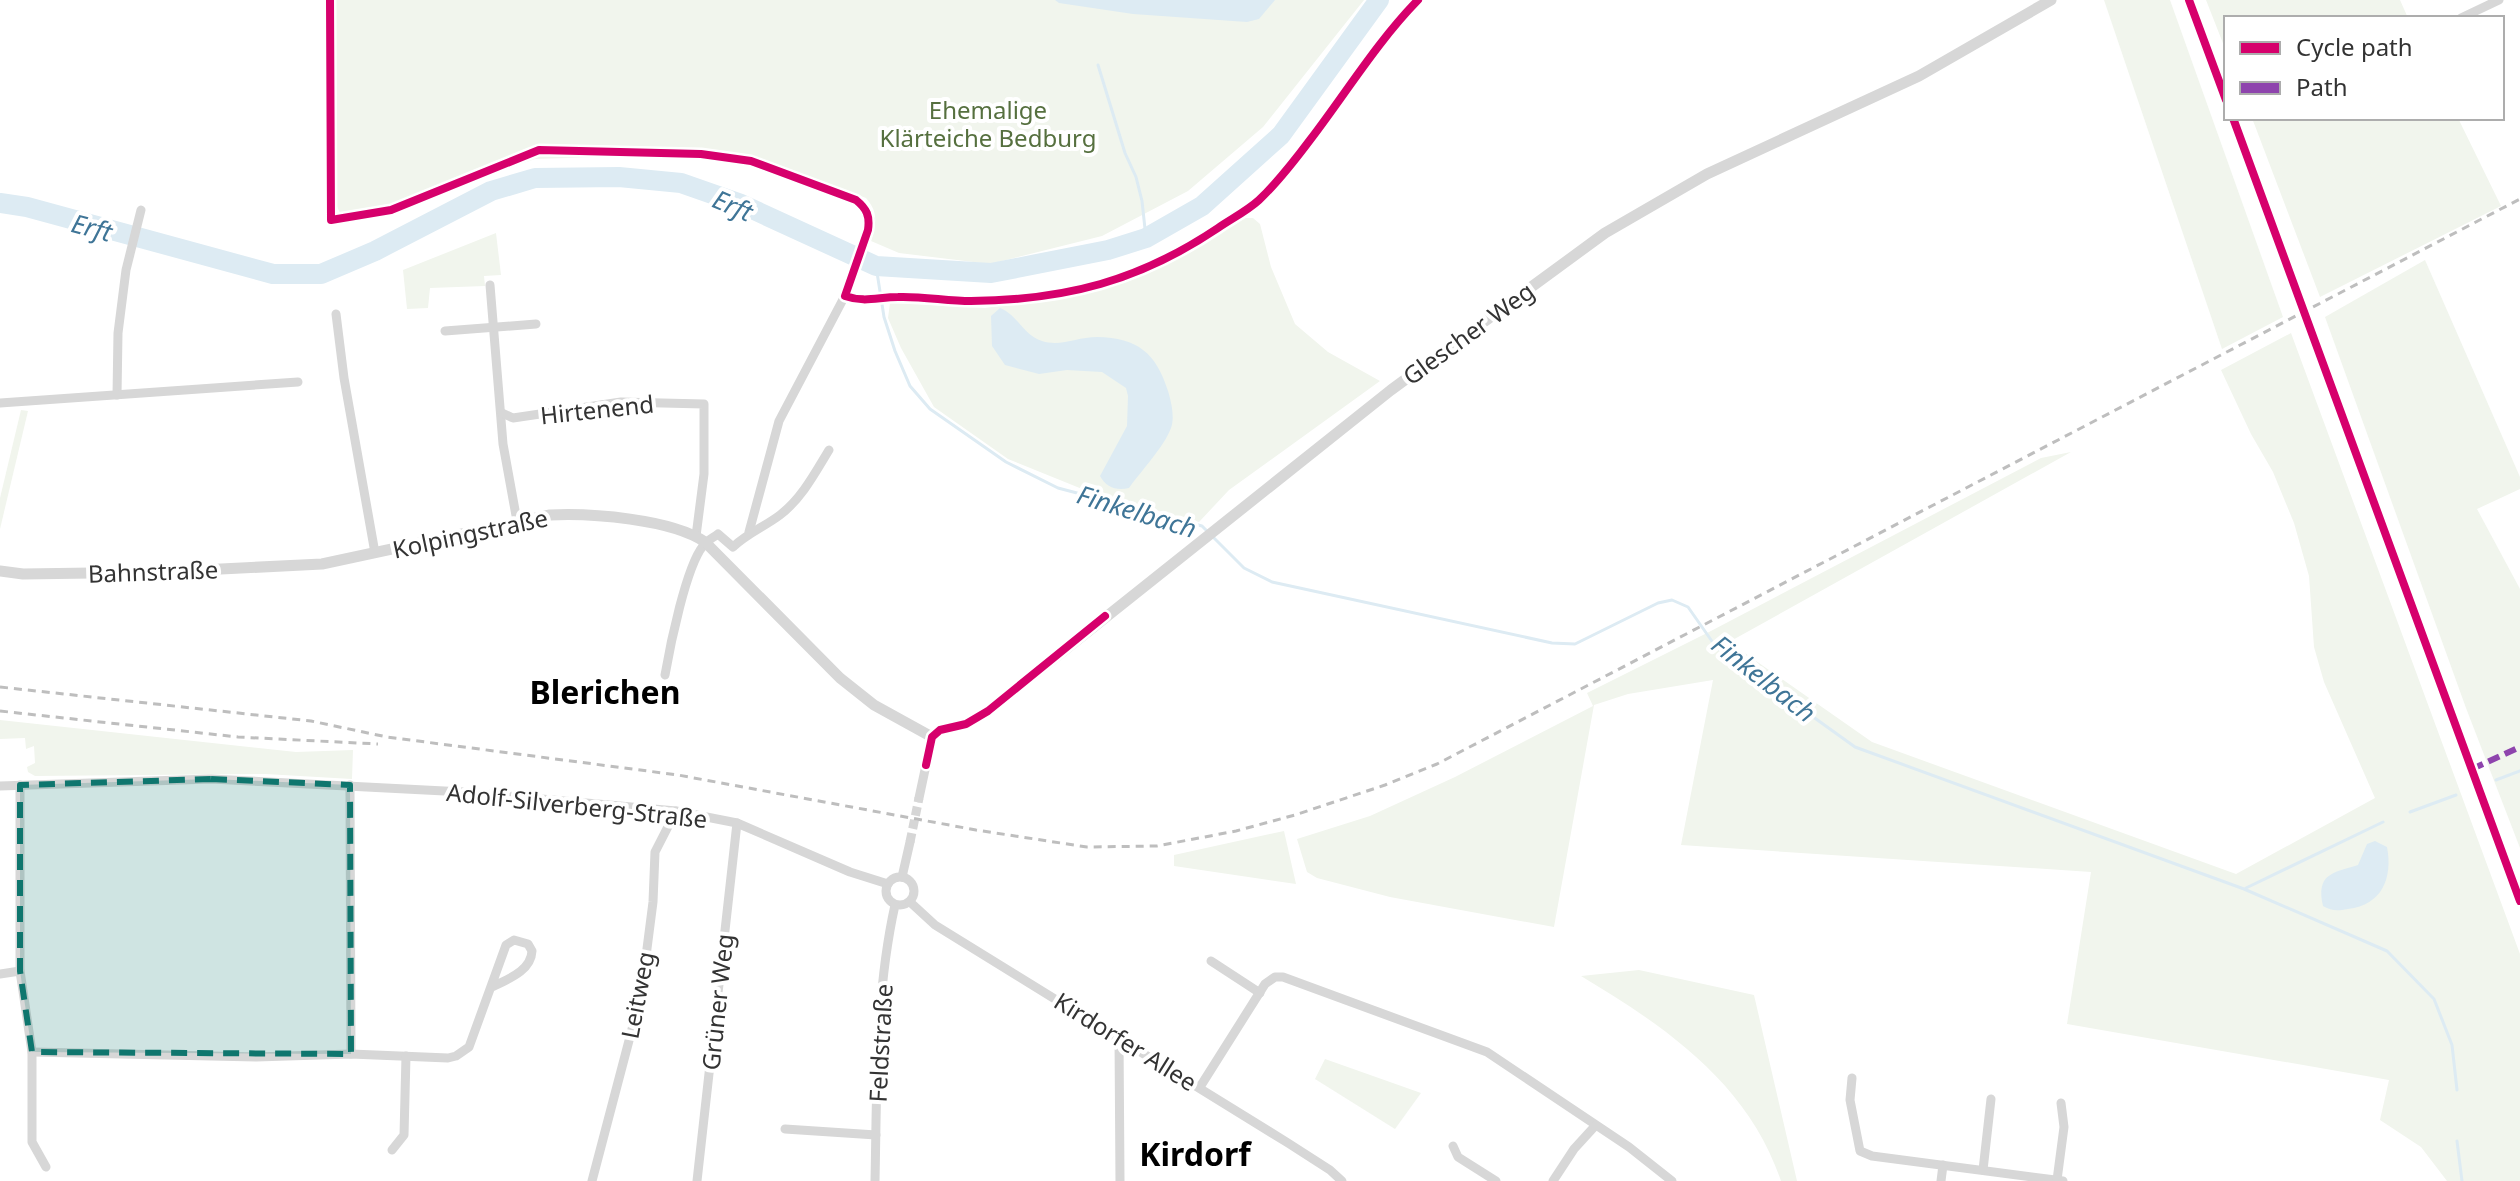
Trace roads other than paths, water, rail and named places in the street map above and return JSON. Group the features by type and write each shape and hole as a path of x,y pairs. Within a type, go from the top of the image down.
{"street":[{"name":"Glescher Weg","path":"932,737 940,730 966,724 994,707 1391,390 1605,233 1707,174 1919,76 2051,0"},
{"path":"2465,16 2499,0"},
{"path":"701,154 751,161 856,200 866,208 870,219 851,281 779,421 749,532"},
{"path":"117,395 118,333 126,270 141,210"},
{"path":"490,285 503,444 517,521"},
{"name":"Kolpingstraße","path":"336,314 344,378 375,553"},
{"path":"445,331 536,324"},
{"path":"0,403 298,382"},
{"name":"Hirtenend","path":"502,413 513,418 621,402 704,404 701,539"},
{"path":"701,539 718,534 733,547 749,532 765,526 793,503 829,450"},
{"name":"Kolpingstraße","path":"306,565 550,515 624,518 701,539"},
{"path":"665,675 680,608 701,539"},
{"path":"701,539 840,678 874,705 932,737 919,798"},
{"name":"Bahnstraße","path":"0,571 23,574 161,572 306,565"},
{"name":"Adolf-Silverberg-Straße","path":"0,786 211,779 487,794 676,811 737,823 850,872 888,884"},
{"path":"20,785 20,971 32,1052 32,1142 46,1167"},
{"path":"350,785 351,1054"},
{"name":"Leitweg","path":"592,1181 641,995 653,902 655,852 676,811"},
{"name":"Grüner Weg","path":"697,1181 737,823"},
{"path":"902,877 910,842"},
{"path":"902,877 909,880 914,888 910,902 895,905 886,897 888,884 892,879 902,877"},
{"name":"Kirdorfer Allee","path":"910,902 935,925 1200,1087 1330,1170 1342,1181"},
{"name":"Feldstraße","path":"875,1181 881,991 895,905"},
{"path":"32,1052 256,1057 351,1054 448,1058 469,1047 506,945 514,940 528,944 532,951 530,962 518,973 492,987"},
{"path":"1211,961 1260,993"},
{"path":"0,974 20,971"},
{"path":"1200,1087 1265,984 1275,977 1283,977 1487,1052 1629,1147 1672,1181"},
{"path":"1119,1037 1120,1181"},
{"path":"392,1150 404,1135 406,1056"},
{"path":"1852,1078 1850,1100 1860,1151 1872,1156 2060,1181 2064,1127 2061,1103"},
{"path":"1983,1170 1991,1099"},
{"path":"1553,1181 1574,1149 1595,1126"},
{"path":"785,1129 876,1135"},
{"path":"1453,1146 1458,1157 1496,1181"},
{"path":"1941,1181 1943,1165"}],"waterway":[{"name":"Erft","path":"0,203 27,207 273,274 321,274 375,251 491,191 535,178 619,177 681,183 741,204 876,266 991,273 1108,250 1146,238 1202,206 1281,135 1379,0"},
{"path":"1098,65 1125,153 1136,177 1146,238"},
{"name":"Finkelbach","path":"876,266 884,317 895,351 910,386 930,409 1006,462 1058,488 1202,526 1208,532"},
{"name":"Finkelbach","path":"1213,537 1244,568 1272,582 1552,643 1575,644 1658,603 1672,600 1688,607 1716,647 1855,747 2244,889 2387,951 2434,999 2452,1045 2457,1090"},
{"path":"2496,780 2520,771"},
{"path":"2410,812 2456,795"},
{"path":"2246,888 2383,822"},
{"name":"Finkelbach","path":"2457,1141 2462,1181"}],"tunnel":[{"path":"910,842 919,798"}],"railway":[{"path":"0,687 311,721 387,737 678,775 976,830 1087,847 1157,846 1236,831 1295,815 1437,764 2520,199"},
{"path":"0,711 238,737 378,744"}],"district":[{"name":"Blerichen","path":"605,691"},
{"name":"Kirdorf","path":"1195,1153"}],"park label":[{"name":"Ehemalige Klärteiche Bedburg","path":"988,123"}]}
